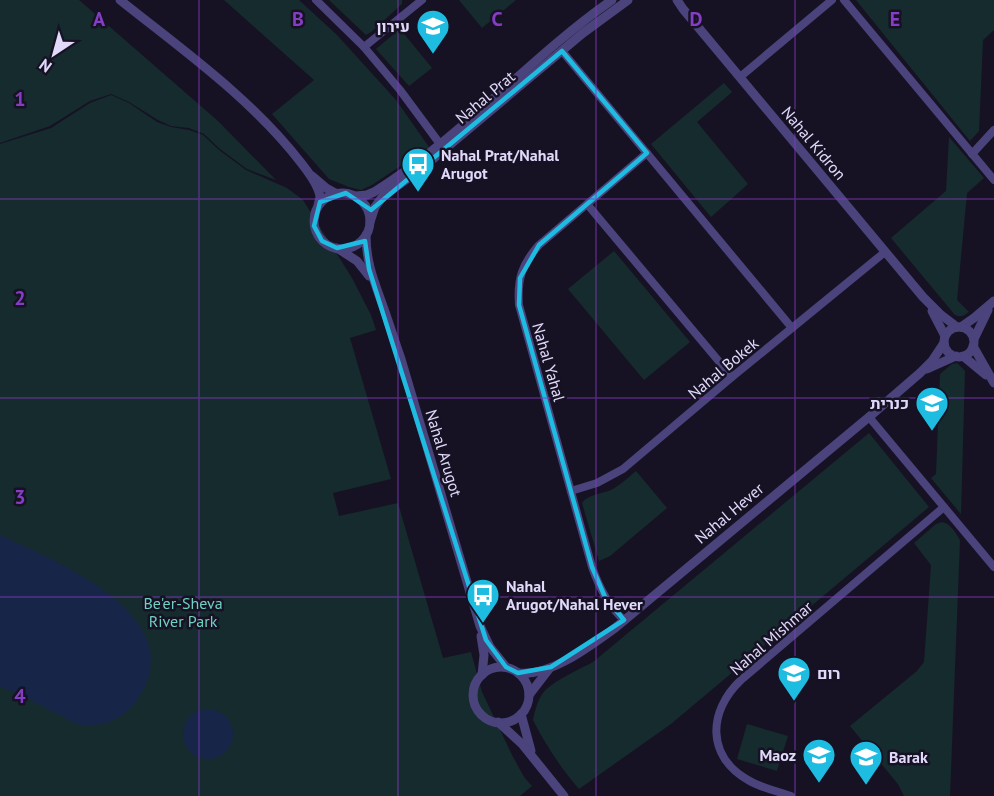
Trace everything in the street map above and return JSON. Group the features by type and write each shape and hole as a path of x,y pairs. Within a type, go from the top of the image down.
{"street":[{"path":"120,0 244,102 280,138 308,172 335,193"},
{"path":"316,0 364,47 440,144"},
{"name":"Nahal Prat","path":"356,196 368,195 382,188 440,144 575,28 612,0"},
{"name":"Nahal Prat","path":"370,222 375,207 383,196 421,169 601,18 628,0"},
{"name":"Nahal Kidron","path":"670,0 683,9"},
{"name":"Nahal Kidron","path":"677,0 922,297 940,314 959,327"},
{"path":"740,77 832,0"},
{"path":"844,0 994,180"},
{"path":"364,47 418,1"},
{"path":"562,51 792,328"},
{"path":"972,154 994,130"},
{"name":"Nahal Yahal","path":"624,620 608,602 596,579 519,305 518,291 524,265 539,245 647,153"},
{"path":"308,172 320,198 314,219 317,233 322,241 337,248 350,248 362,241 370,222 369,213 356,196 335,193 324,199 318,206"},
{"path":"587,204 732,377"},
{"name":"Nahal Arugot","path":"366,235 369,269 401,359 480,626 484,655 482,675"},
{"name":"Nahal Arugot","path":"337,248 357,261 378,290"},
{"name":"Nahal Bokek","path":"571,492 597,483 623,469 885,252"},
{"name":"Nahal Kidron","path":"922,297 945,340"},
{"path":"993,302 974,318 950,330 945,340 947,350 959,356 994,383"},
{"path":"959,356 969,353 993,302"},
{"path":"959,327 968,329 994,383"},
{"name":"Nahal Hever","path":"518,673 529,673 551,667 587,647 624,620 920,373 932,361 945,340"},
{"name":"Nahal Hever","path":"920,373 959,356"},
{"path":"869,417 994,567"},
{"name":"Nahal Mishmar","path":"791,796 749,781 727,763 721,754 716,732 716,722 723,704 741,680 944,507"},
{"name":"Nahal Arugot","path":"480,626 490,647 506,668"},
{"name":"Nahal Hever","path":"529,695 551,667"},
{"path":"498,722 511,721 521,714 528,703 526,683 518,673 506,668 493,668 482,675 475,687 475,704 486,717 498,722 522,744 564,796"},
{"path":"521,714 532,756"}],"highlighted area":[{"path":"562,51 647,153 539,245 520,278 519,305 592,567 605,597 624,620 551,667 518,673 506,667 486,640 369,269 365,241 337,248 322,241 314,226 320,202 346,193 371,210"}],"green space":[{"path":"0,0 79,0 218,121 276,180 247,169 204,134 189,128 171,126 111,94 90,101 50,126 0,143"},
{"path":"224,0 299,0 337,35 396,100 429,147 361,190 329,179 272,114 314,80"},
{"path":"329,0 402,0 402,4 366,35"},
{"path":"459,0 516,0 482,28"},
{"path":"856,0 994,0 994,30 983,40 979,131 970,141"},
{"path":"400,29 432,68 409,86 376,49"},
{"path":"724,83 732,92 697,122 748,184 711,217 651,144"},
{"name":"Be'er-Sheva River Park","path":"111,95 129,103 157,122 203,135 246,170 287,188 303,200 352,278 376,330 350,338 391,479 333,493 339,516 398,503 443,658 471,652 482,692 512,755 524,777 532,786 520,796 0,796 0,144 51,128 90,103"},
{"path":"949,137 984,178 967,193 957,300 969,312 961,316 955,315 891,238 946,191"},
{"path":"614,251 690,342 644,380 568,289"},
{"path":"957,363 965,371 961,514 931,478 936,474 940,374 952,364"},
{"path":"869,433 929,507 671,724 579,789 554,756 533,720 543,693 559,680 593,662"},
{"path":"636,471 667,508 610,556 599,561 582,503 592,496 613,489"},
{"path":"942,522 950,526 960,540 950,796 904,796 898,784 850,726 917,671 924,662 931,565 914,543 936,524"},
{"path":"747,724 788,736 777,771 737,759"}],"water":[{"path":"0,535 83,576 111,596 133,617 148,642 150,669 138,699 121,716 99,724 80,724 0,687"},
{"path":"208,709 222,713 229,720 233,734 229,748 222,755 208,759 194,755 187,748 183,734 187,720 194,713"}],"place":[{"name":"עירון","path":"433,55"},
{"name":"Nahal Prat/Nahal Arugot","path":"418,193"},
{"name":"כנרית","path":"932,432"},
{"name":"Nahal Arugot/Nahal Hever","path":"483,624"},
{"name":"רום","path":"794,702"},
{"name":"Maoz","path":"819,784"},
{"name":"Barak","path":"866,786"}]}
